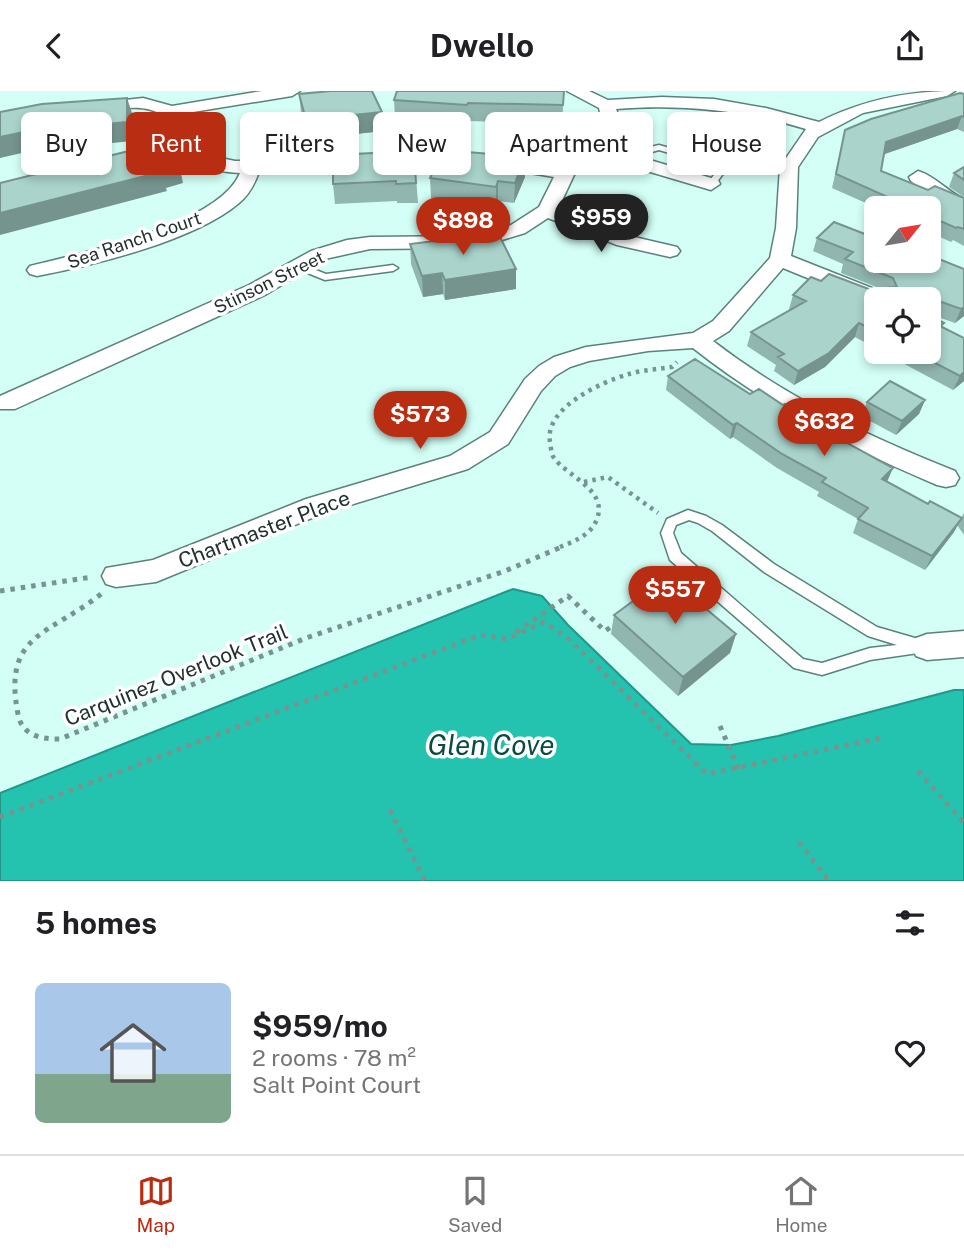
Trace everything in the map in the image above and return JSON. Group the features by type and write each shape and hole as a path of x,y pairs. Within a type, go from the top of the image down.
{"street":[{"path":"77,112 129,104 151,105 170,111 292,91"},
{"path":"575,91 606,105 666,101 729,105 775,114 820,128"},
{"path":"946,478 871,448 746,377 698,340 721,326 780,259 786,228 789,167 812,133 858,109 947,91"},
{"path":"606,105 609,112"},
{"path":"359,163 435,159 485,162"},
{"path":"653,167 711,184"},
{"name":"Sea Ranch Court","path":"37,270 65,266 204,216 231,201 249,175"},
{"path":"564,175 554,201 546,211 624,241 670,251"},
{"path":"918,177 943,197 964,206"},
{"name":"Stinson Street","path":"6,403 257,289 318,255 347,246 398,242 456,244 476,241 517,229 546,211"},
{"path":"780,259 864,293"},
{"name":"Chartmaster Place","path":"116,576 156,571 314,506 459,463 499,438 533,385 547,371 562,362 586,354 648,344 698,340"},
{"path":"927,647 964,644"}],"lane":[{"path":"298,266 325,277 393,268"},
{"path":"688,515 702,519 824,605 873,632 927,647 870,654 822,669 799,664 675,556 667,533 671,522 688,515"}],"path":[{"path":"629,374 608,381 571,402 558,414 548,432 552,456 569,474 584,482 608,477 671,522"},
{"name":"Carquinez Overlook Trail","path":"116,576 91,603 48,625 26,640 19,650 14,665 13,690 18,720 32,736 45,740 60,739 294,643 505,571 582,538 595,524 600,510 597,497 584,482"},
{"path":"0,591 86,579 102,574 116,576"},
{"path":"507,639 568,597 605,631 627,616"},
{"path":"0,817 480,635 507,639 544,622 570,640 707,774 739,770 881,738"},
{"path":"720,726 739,770"},
{"path":"918,771 964,823"},
{"path":"390,810 425,881"},
{"path":"799,842 829,881"}],"water":[{"name":"Glen Cove","path":"513,589 542,596 568,625 691,744 731,745 778,736 954,690 964,690 964,881 0,881 0,793"}],"building":[{"path":"372,91 382,112 359,114 359,112 304,112 299,94"},
{"path":"397,91 564,91 563,105 467,105 394,100"},
{"path":"964,94 964,117 886,142 881,171 928,190 935,186 964,198 964,229 942,222 942,196 885,196 836,174 845,130 871,119"},
{"path":"127,98 126,122 112,123 112,112 21,112 21,133 0,137 0,112 42,104"},
{"path":"126,152 126,175 149,175 0,213 0,183 32,175 112,175 112,155"},
{"path":"471,152 485,154 485,175 518,175 515,183 498,181 496,187 430,178 432,175 471,175"},
{"path":"373,153 373,175 416,175 416,183 396,184 396,181 333,184 333,175 359,175 359,154"},
{"path":"964,167 964,180 954,173"},
{"path":"834,222 864,234 864,267 845,259 853,252 817,238"},
{"path":"498,233 516,269 445,280 442,273 422,276 410,244"},
{"path":"942,260 964,269 964,307 961,309 941,302 941,287 897,287 893,278 880,273 942,273"},
{"path":"829,274 864,287 864,326 859,323 829,353 798,371 778,357 784,354 751,332 806,301 793,295 811,277 821,281"},
{"path":"941,326 964,338 964,372 960,376 937,364 941,364"},
{"path":"695,359 750,394 759,389 827,431 829,429 849,440 847,443 893,468 882,479 928,504 930,501 962,518 932,556 858,519 868,508 822,482 826,478 782,454 737,423 733,425 668,376"},
{"path":"890,381 925,400 902,421 867,402"},
{"path":"667,576 736,634 683,677 614,615"}]}
